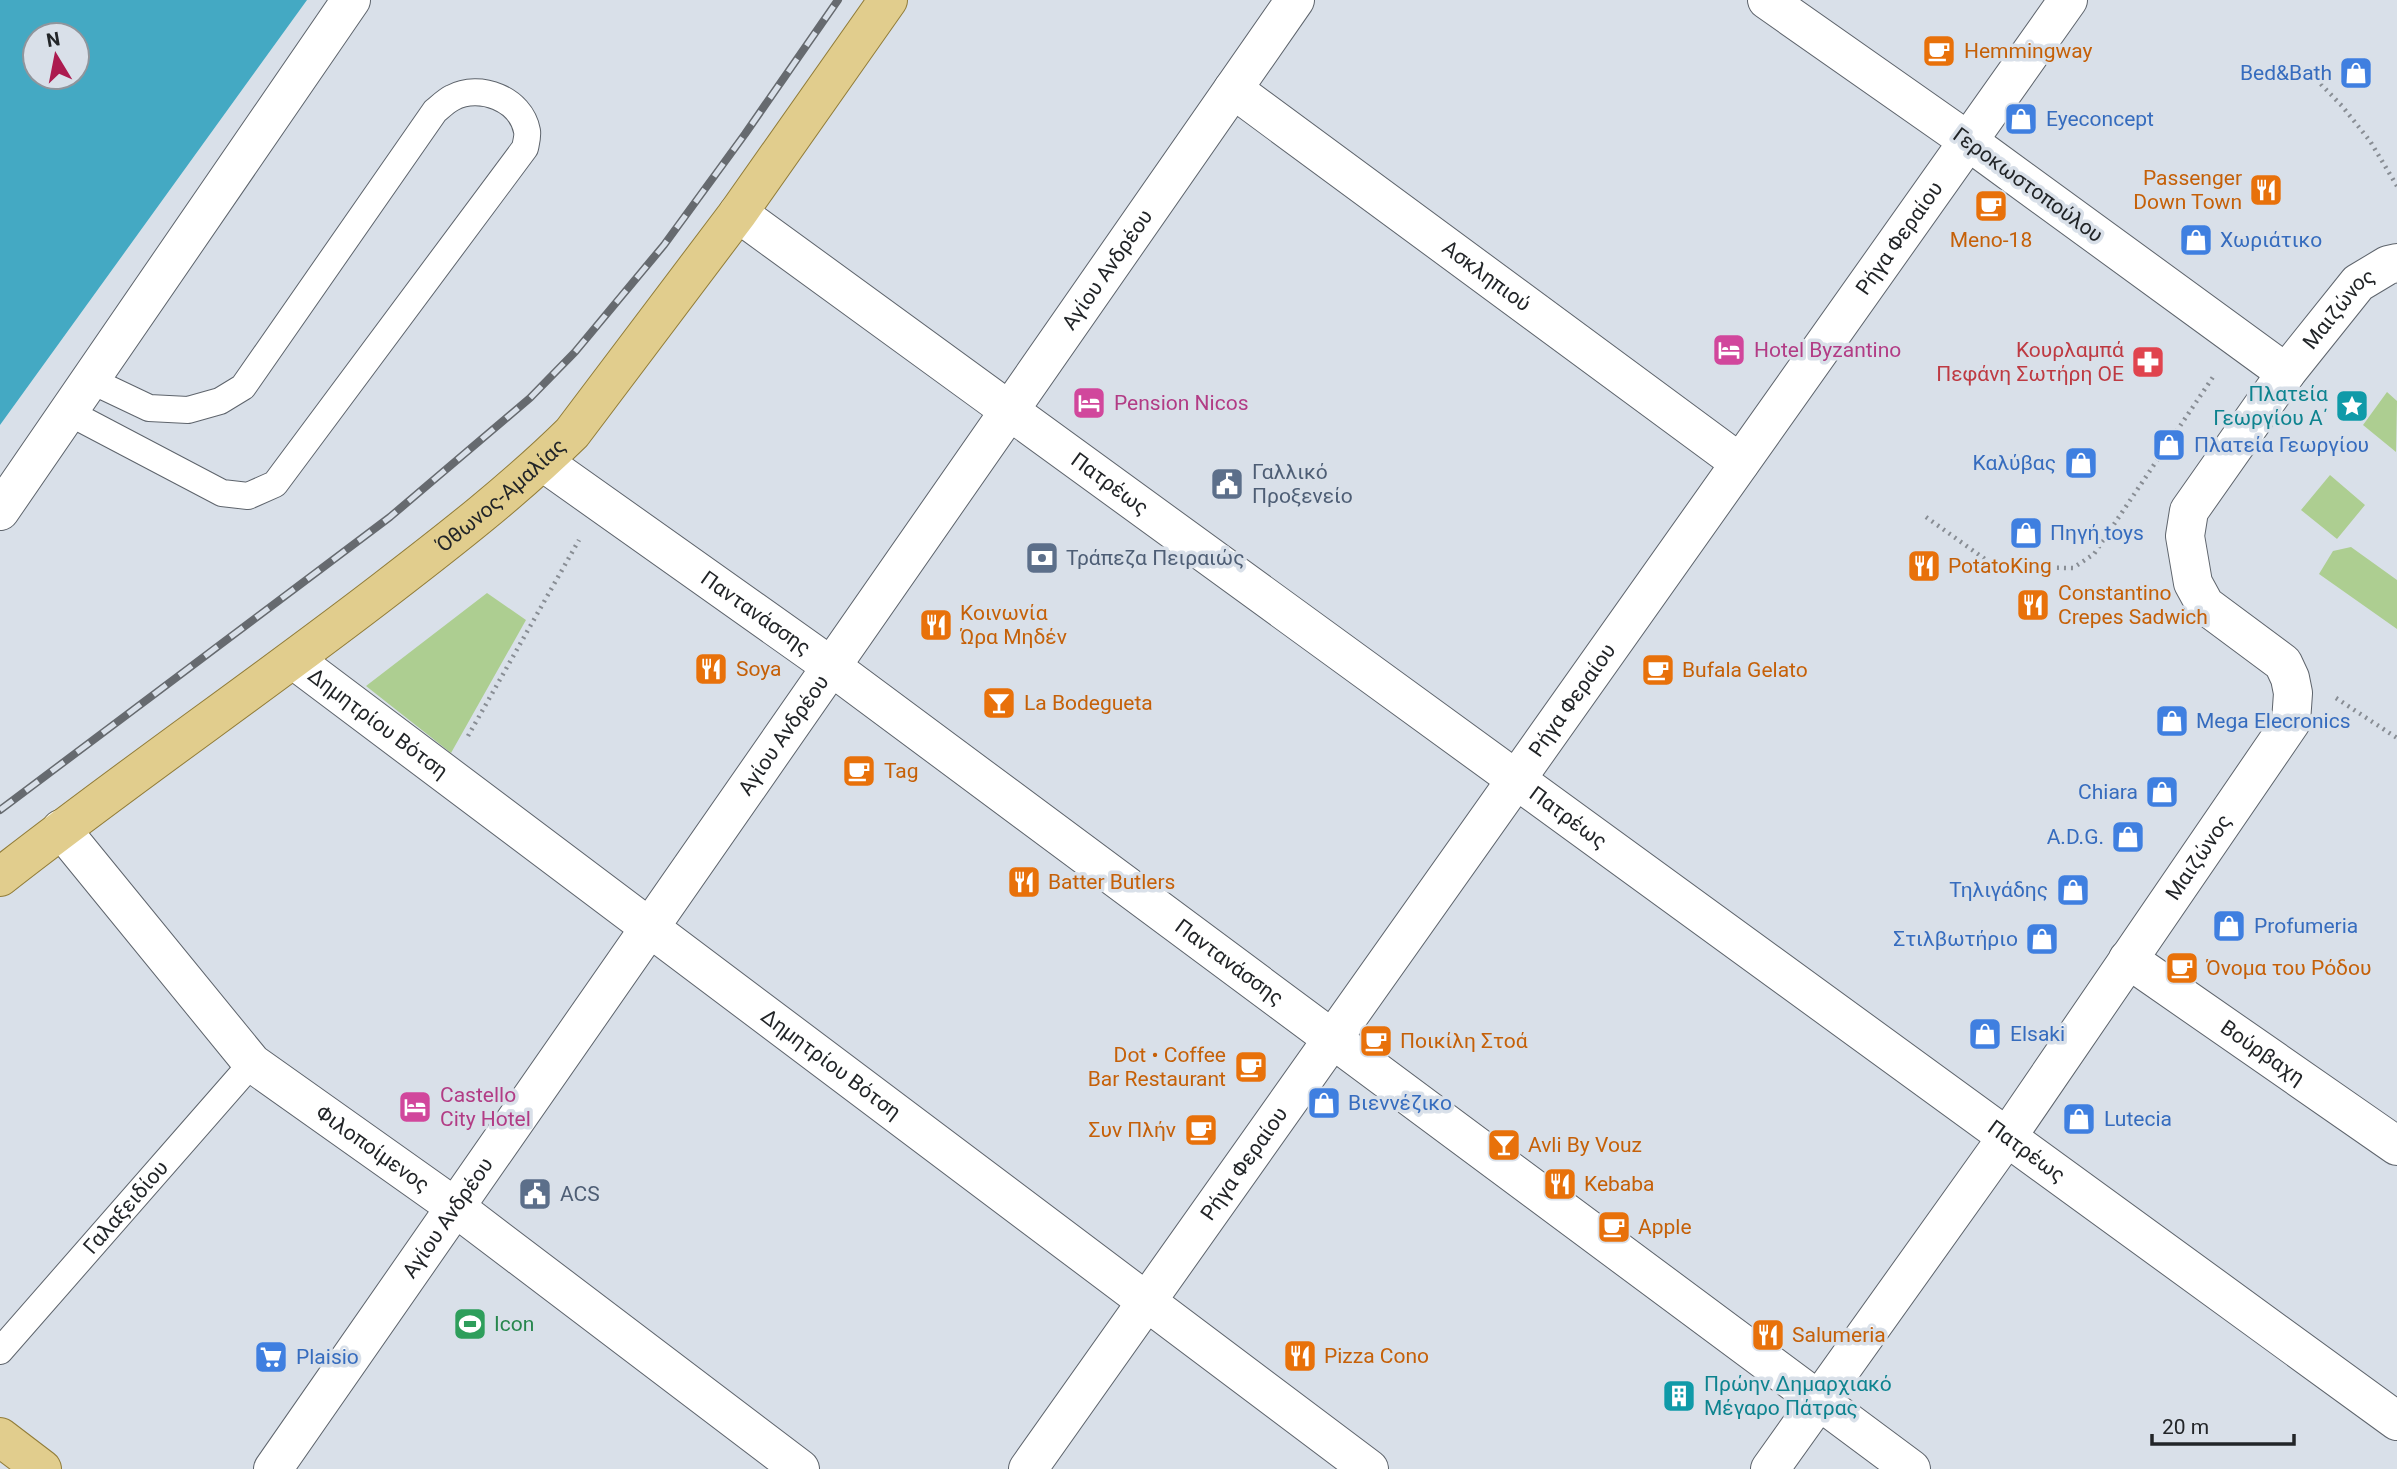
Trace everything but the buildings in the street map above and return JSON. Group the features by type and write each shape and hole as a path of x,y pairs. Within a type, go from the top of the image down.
{"main road":[{"name":"Όθωνος-Αμαλίας","path":"0,877 61,829 294,660 490,509 543,462 572,433 738,214 888,0"},
{"path":"0,1437 42,1469"}],"street":[{"path":"0,511 351,0"},
{"name":"Αγίου Ανδρέου","path":"273,1469 1295,0"},
{"name":"Γεροκωστοπούλου","path":"1768,0 1968,141 2286,373"},
{"name":"Ρήγα Φεραίου","path":"1028,1469 2068,0"},
{"name":"Ασκληπιού","path":"1233,89 1740,463"},
{"name":"Πατρέως","path":"738,214 2397,1421"},
{"name":"Μαιζώνος","path":"1770,1469 2007,1137 2291,722 2293,693 2283,663 2205,605 2193,583 2185,536 2189,511 2286,373 2358,283 2388,265 2397,263"},
{"name":"Παντανάσσης","path":"543,462 832,667 1912,1469"},
{"name":"Δημητρίου Βότση","path":"294,660 1369,1469"},
{"name":"Φιλοποίμενος","path":"61,829 252,1063 455,1208 800,1469"},
{"name":"Βούρβαχη","path":"2128,959 2397,1146"}],"lane":[{"path":"68,412 222,493 248,496 275,484 525,148 527,132 518,111 501,98 480,91 453,97 435,111 243,387 220,401 188,410 149,408 90,380"},
{"name":"Γαλαξειδίου","path":"0,1351 252,1063"}],"path":[{"path":"2311,74 2342,106 2370,141 2397,187"},
{"path":"1926,517 1996,567 2073,568 2094,554 2238,340"},
{"path":"446,775 600,502"}],"green space":[{"path":"2387,392 2397,401 2396,452 2363,425"},
{"path":"2330,475 2365,505 2337,539 2301,510"},
{"path":"2351,547 2397,580 2397,629 2319,574 2333,551"},
{"path":"487,593 526,620 451,753 366,686"}],"water":[{"path":"0,0 307,0 0,425"}],"railway":[{"path":"0,810 390,517 530,398 575,352 664,245 838,0"}],"place":[{"name":"Hemmingway","path":"1939,51"},
{"name":"Bed&Bath","path":"2356,73"},
{"name":"Eyeconcept","path":"2021,119"},
{"name":"Passenger Down Town","path":"2266,190"},
{"name":"Meno-18","path":"1991,206"},
{"name":"Χωριάτικο","path":"2196,240"},
{"name":"Hotel Byzantino","path":"1729,350"},
{"name":"Κουρλαμπά Πεφάνη Σωτήρη ΟΕ","path":"2148,362"},
{"name":"Pension Nicos","path":"1089,403"},
{"name":"Πλατεία Γεωργίου Α΄","path":"2352,406"},
{"name":"Πλατεία Γεωργίου","path":"2169,445"},
{"name":"Καλύβας","path":"2081,463"},
{"name":"Γαλλικό Προξενείο","path":"1227,484"},
{"name":"Πηγή toys","path":"2026,533"},
{"name":"Τράπεζα Πειραιώς","path":"1042,558"},
{"name":"PotatoKing","path":"1924,566"},
{"name":"Constantino Crepes Sadwich","path":"2033,605"},
{"name":"Κοινωνία Ώρα Μηδέν","path":"936,625"},
{"name":"Soya","path":"711,669"},
{"name":"Bufala Gelato","path":"1658,670"},
{"name":"La Bodegueta","path":"999,703"},
{"name":"Mega Elecronics","path":"2172,721"},
{"name":"Tag","path":"859,771"},
{"name":"Chiara","path":"2162,792"},
{"name":"A.D.G.","path":"2128,837"},
{"name":"Batter Butlers","path":"1024,882"},
{"name":"Τηλιγάδης","path":"2073,890"},
{"name":"Profumeria","path":"2229,926"},
{"name":"Στιλβωτήριο","path":"2042,939"},
{"name":"Όνομα του Ρόδου","path":"2182,968"},
{"name":"Elsaki","path":"1985,1034"},
{"name":"Ποικίλη Στοά","path":"1376,1041"},
{"name":"Dot • Coffee Bar Restaurant","path":"1251,1067"},
{"name":"Βιεννέζικο","path":"1324,1103"},
{"name":"Castello City Hotel","path":"415,1107"},
{"name":"Lutecia","path":"2079,1119"},
{"name":"Συν Πλήν","path":"1201,1130"},
{"name":"Avli By Vouz","path":"1504,1145"},
{"name":"Kebaba","path":"1560,1184"},
{"name":"ACS","path":"535,1194"},
{"name":"Apple","path":"1614,1227"},
{"name":"Icon","path":"470,1324"},
{"name":"Salumeria","path":"1768,1335"},
{"name":"Pizza Cono","path":"1300,1356"},
{"name":"Plaisio","path":"271,1357"},
{"name":"Πρώην Δημαρχιακό Μέγαρο Πάτρας","path":"1679,1396"}]}
